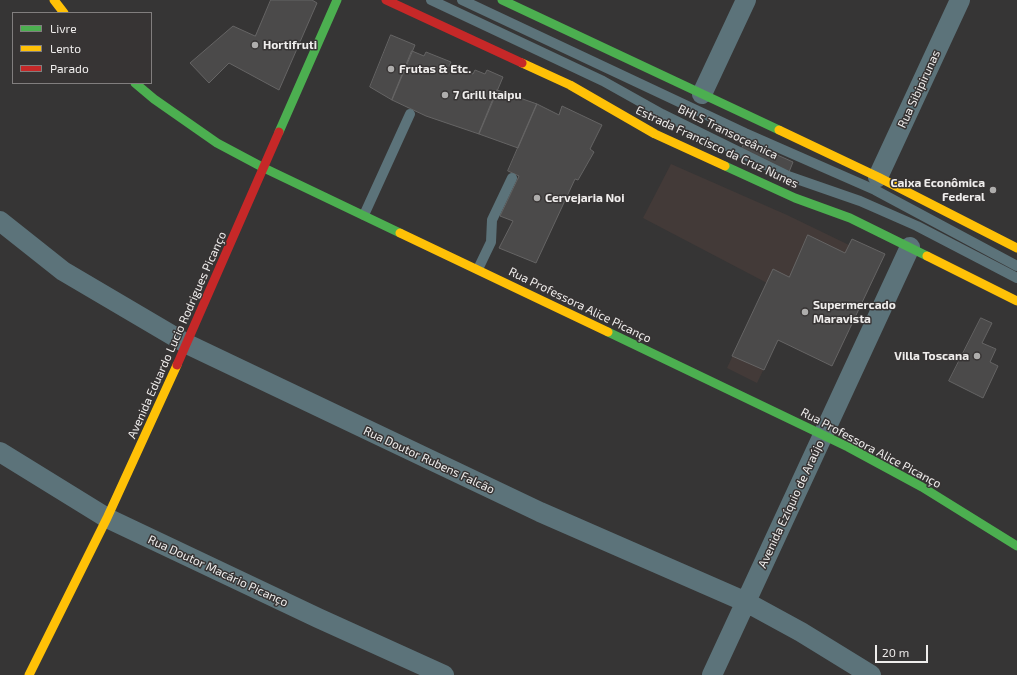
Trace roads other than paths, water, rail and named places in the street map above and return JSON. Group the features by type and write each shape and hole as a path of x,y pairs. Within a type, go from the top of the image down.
{"street":[{"path":"54,0 63,12"},
{"name":"Avenida Eduardo Lucio Rodrigues Picanço","path":"29,675 107,518 187,344 337,0"},
{"name":"Estrada Francisco da Cruz Nunes","path":"386,0 570,85 655,134 795,198 850,218 1017,301"},
{"path":"502,0 522,4 702,94 878,177 1017,248"},
{"path":"702,94 746,0"},
{"name":"Rua Sibipirunas","path":"878,177 960,0"},
{"name":"Rua Professora Alice Picanço","path":"136,84 154,99 217,143 264,168 823,434 933,494 1017,546"},
{"name":"Rua Doutor Rubens Falcão","path":"0,221 63,271 187,344 533,508 746,602 801,632 871,675"},
{"name":"Avenida Ezíquio de Araújo","path":"712,675 910,247"},
{"name":"Rua Doutor Macário Picanço","path":"0,452 107,518 318,618 444,675"}],"lane":[{"name":"BHLS Transoceânica","path":"431,0 603,81 662,114 788,176 860,201 917,226 1017,278"},
{"name":"BHLS Transoceânica","path":"462,0 744,133 875,190 1017,266"},
{"path":"364,215 410,114"},
{"path":"478,269 491,242 492,220 512,178"}],"place":[{"name":"Hortifruti","path":"255,45"},
{"name":"Frutas & Etc.","path":"391,69"},
{"name":"7 Grill Itaipu","path":"445,95"},
{"name":"Caixa Econômica Federal","path":"993,190"},
{"name":"Cervejaria Noi","path":"537,198"},
{"name":"Supermercado Maravista","path":"805,312"},
{"name":"Villa Toscana","path":"977,356"}]}
